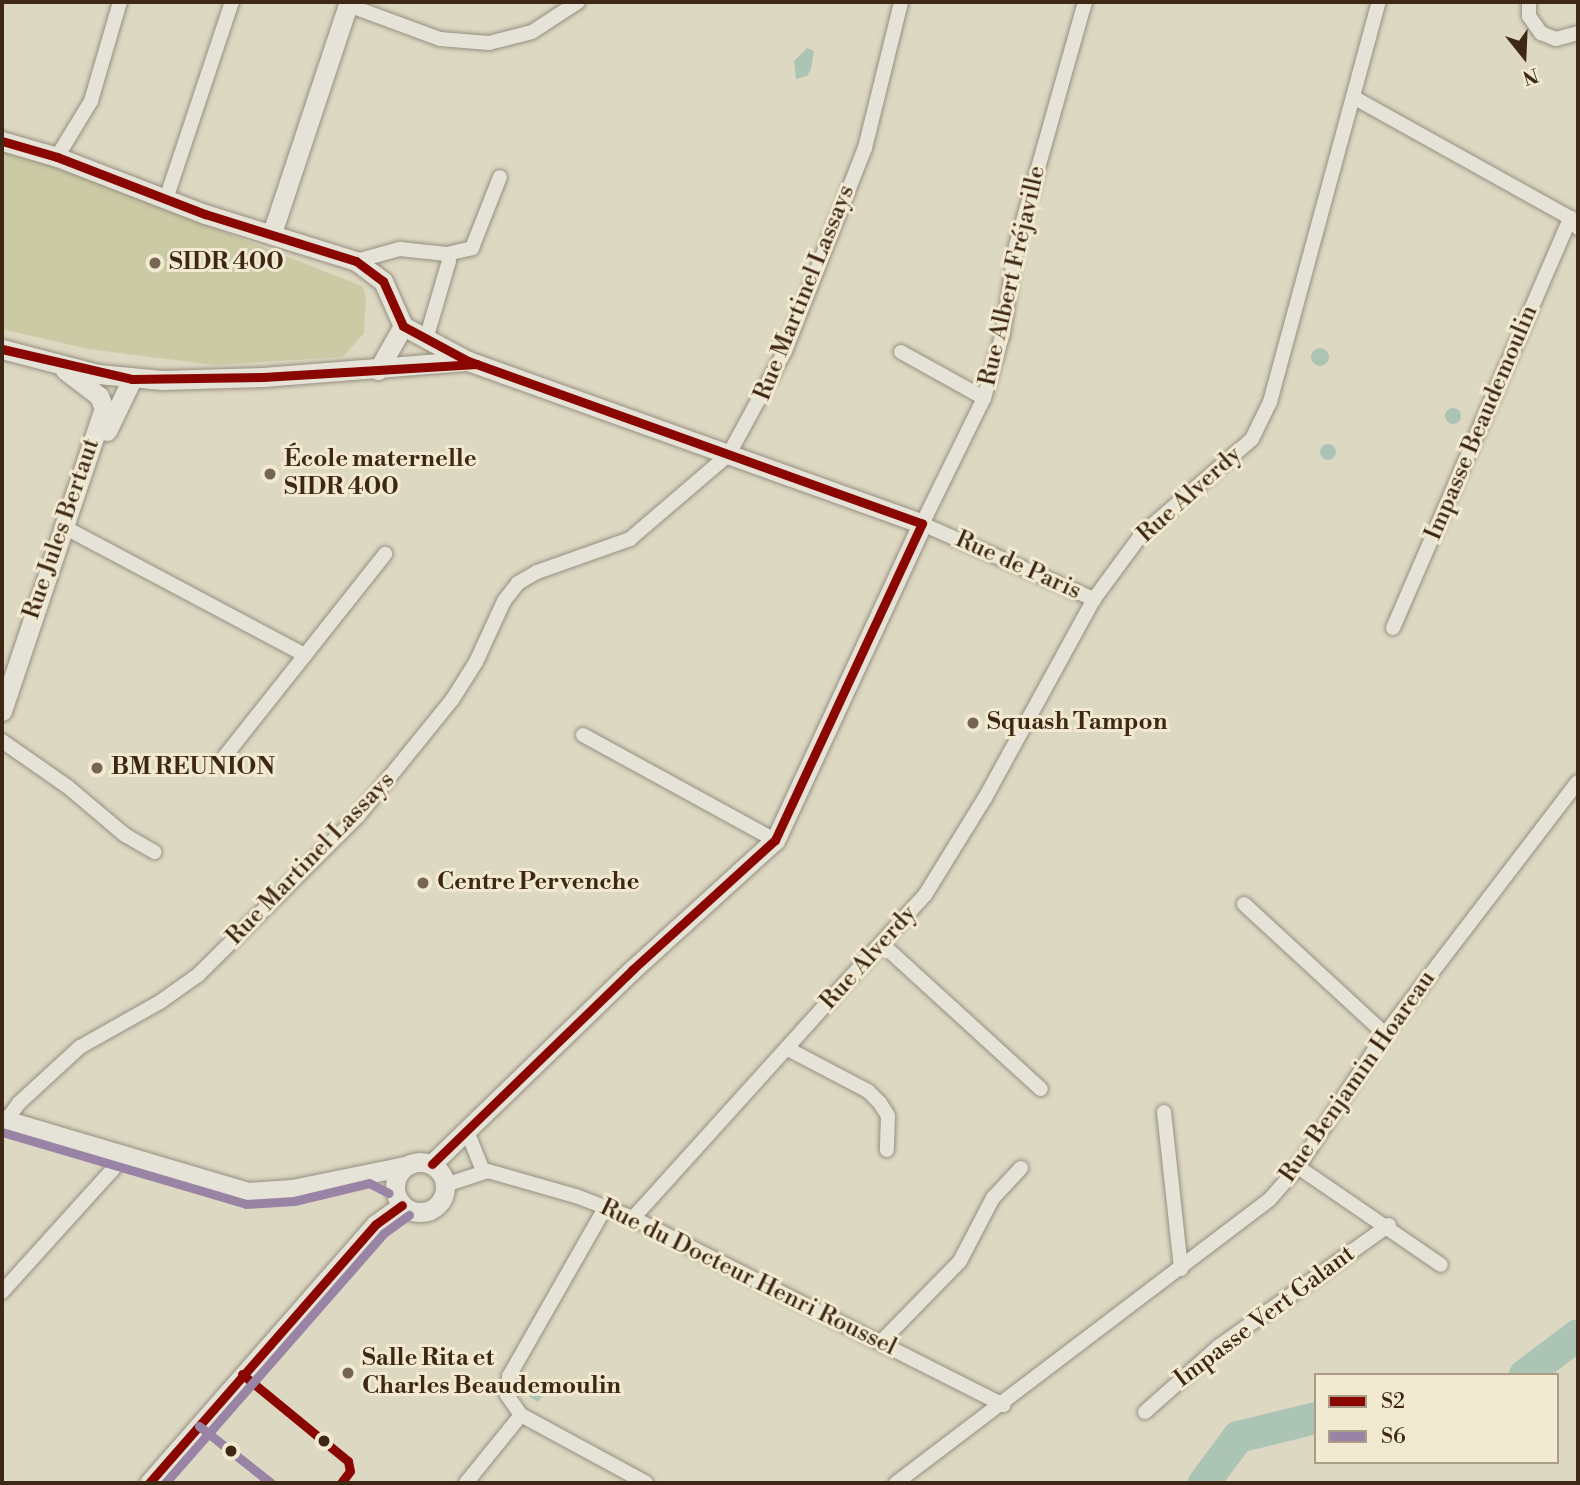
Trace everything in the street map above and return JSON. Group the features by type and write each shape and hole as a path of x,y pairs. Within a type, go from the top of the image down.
{"street":[{"path":"166,199 232,2"},
{"path":"272,233 349,3 440,39 489,43 532,32 578,2"},
{"name":"Rue Martinel Lassays","path":"3,1122 19,1103 80,1047 160,1002 198,975 358,816 452,700 476,662 504,601 518,583 537,572 630,538 729,454 785,351 865,148 901,2"},
{"name":"Rue Albert Fréjaville","path":"399,1186 416,1212 433,1208 443,1198 440,1174 467,1132 632,970 775,840 922,524 984,398 1003,332 1016,246 1085,2"},
{"name":"Rue Alverdy","path":"633,1218 925,895 985,799 1094,599 1142,534 1228,463 1262,423 1379,2"},
{"path":"1528,2 1529,16 1541,33 1556,39 1578,33"},
{"path":"57,157 91,100 117,5"},
{"path":"1353,97 1574,223"},
{"path":"2,141 57,157 166,199 356,261 383,281 403,326 378,370"},
{"path":"356,261 400,249 447,254 472,248 500,177"},
{"name":"Impasse Beaudemoulin","path":"1393,628 1574,223"},
{"path":"426,339 449,261 447,254"},
{"name":"Rue de Paris","path":"403,326 468,361 922,524 1094,599"},
{"name":"Rue de Paris","path":"2,349 59,365 132,379 378,370 468,361"},
{"path":"901,352 984,398"},
{"name":"Rue Jules Bertaut","path":"59,365 99,396 104,408 66,528"},
{"name":"Rue Jules Bertaut","path":"2,713 10,681 66,528 92,464 132,379"},
{"path":"66,528 305,654"},
{"path":"225,755 385,554"},
{"path":"583,735 775,840"},
{"path":"2,741 68,787 116,829 155,852"},
{"name":"Rue Benjamin Hoareau","path":"897,1483 1003,1405 1270,1199 1298,1167 1385,1034 1578,782"},
{"path":"1244,904 1385,1034"},
{"path":"882,944 1041,1088"},
{"path":"788,1049 868,1091 880,1103 888,1116 887,1150"},
{"path":"1164,1112 1181,1269"},
{"path":"3,1122 248,1192 292,1189 370,1170 399,1186"},
{"path":"149,1483 376,1224 399,1186 440,1174 481,1168 467,1132"},
{"path":"2,1292 126,1155"},
{"path":"1298,1167 1389,1225 1441,1265"},
{"name":"Rue du Docteur Henri Roussel","path":"481,1168 633,1218 1003,1405"},
{"path":"881,1341 960,1261 993,1198 1021,1168"},
{"path":"605,1208 506,1385 510,1403 521,1415 646,1483"},
{"name":"Impasse Vert Galant","path":"1145,1412 1218,1347 1389,1225"},
{"path":"466,1483 521,1415"}],"shaded area":[{"path":"807,48 814,51 811,69 807,76 796,79 794,61"},
{"name":"SIDR 400","path":"2,151 32,157 362,286 366,296 364,333 343,357 214,365 88,349 2,329"},
{"path":"1320,348 1326,351 1329,357 1326,363 1320,366 1314,363 1311,357 1314,351"},
{"path":"1450,408 1456,408 1461,416 1459,422 1450,424 1445,419 1445,413"},
{"path":"1328,444 1334,446 1334,458 1328,460 1322,458 1320,452 1322,446"},
{"path":"525,1382 544,1394 538,1402 519,1390"}],"waterway":[{"path":"1528,1373 1578,1335"},
{"path":"1204,1483 1238,1437 1314,1418"}],"transit line":[{"name":"S2","path":"2,141 57,157 205,214 356,261 383,281 403,326 468,361 922,524"},
{"name":"S2","path":"2,349 132,379 263,377 477,364"},
{"name":"S2","path":"432,1164 632,970 775,840 922,524"},
{"name":"S6","path":"2,1132 246,1204 294,1201 369,1183 389,1193"},
{"name":"S2","path":"149,1483 376,1224 402,1205"},
{"name":"S6","path":"165,1483 384,1233 409,1215"},
{"name":"S2","path":"242,1374 348,1461 350,1471 341,1483"},
{"name":"S6","path":"199,1426 271,1483"}],"place":[{"name":"SIDR 400","path":"155,263"},
{"name":"École maternelle SIDR 400","path":"270,474"},
{"name":"Squash Tampon","path":"973,723"},
{"name":"BM REUNION","path":"97,768"},
{"name":"Centre Pervenche","path":"423,883"},
{"name":"Salle Rita et Charles Beaudemoulin","path":"348,1373"}]}
